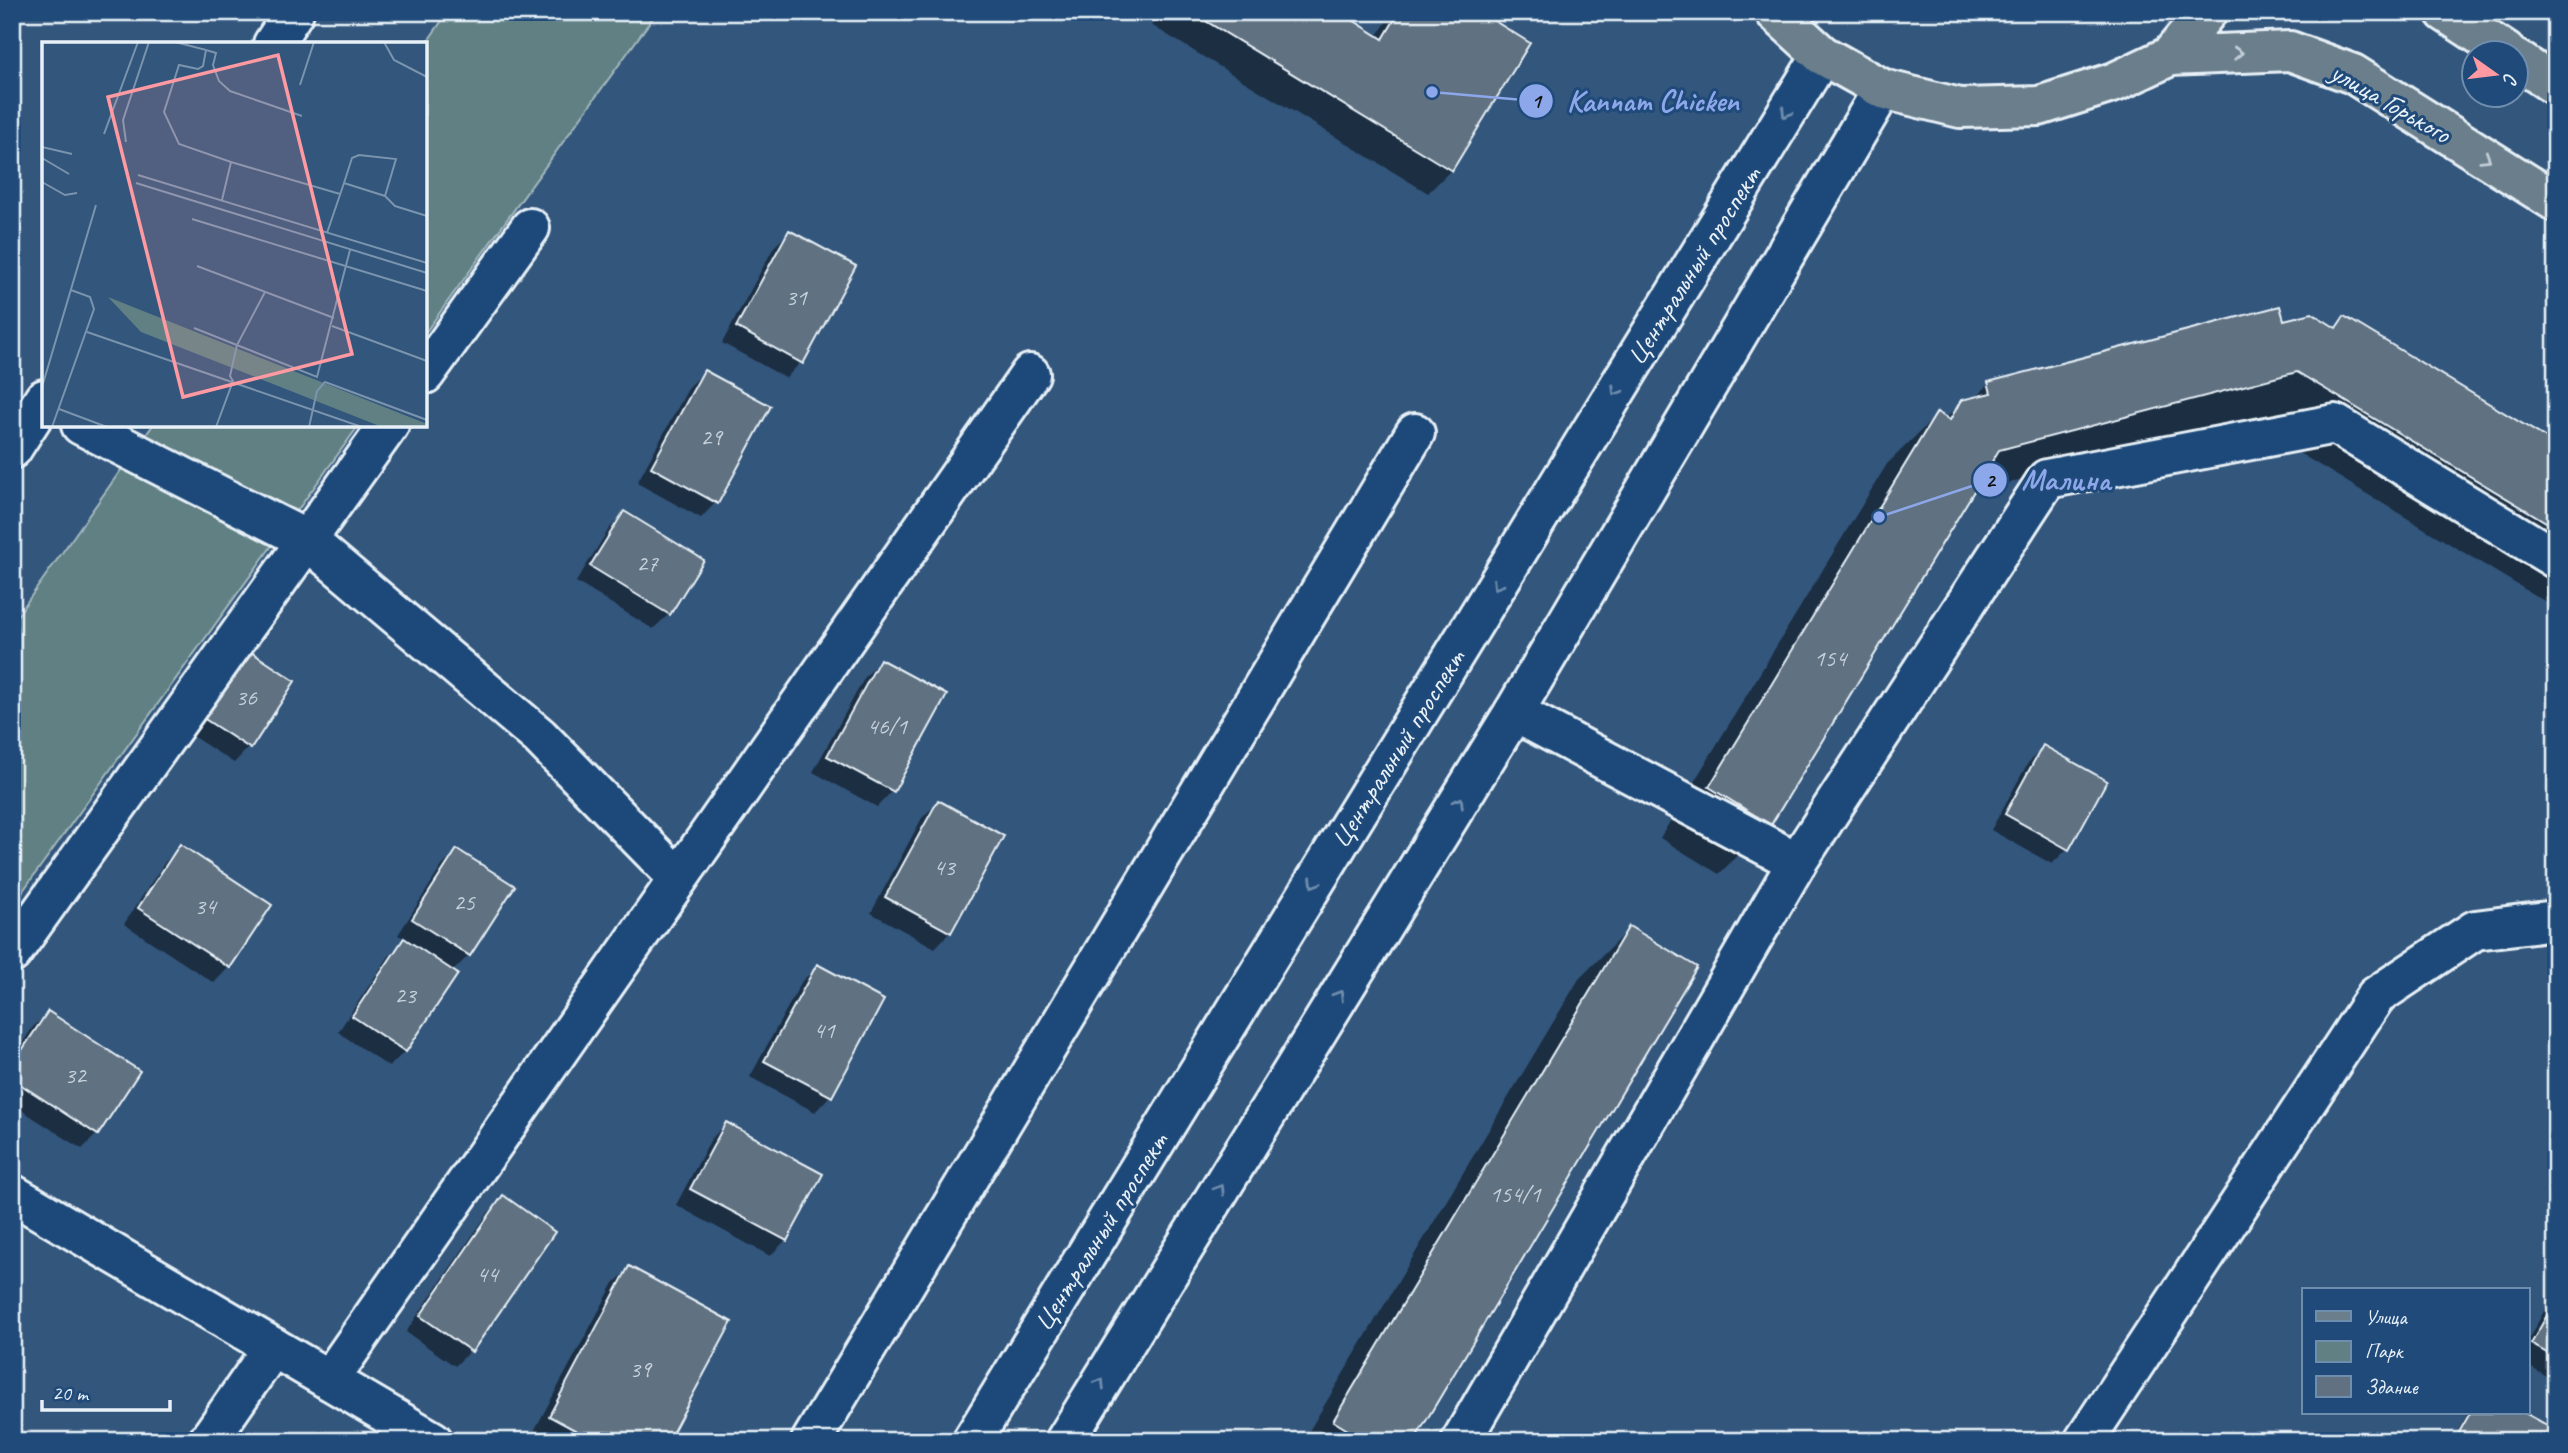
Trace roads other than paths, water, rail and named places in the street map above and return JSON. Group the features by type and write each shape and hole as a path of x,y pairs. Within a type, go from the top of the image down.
{"main road":[{"path":"1775,12 1822,55 1883,89 1960,108 2039,106 2115,82 2170,56 2207,12"},
{"path":"2445,12 2485,38"},
{"name":"улица Горького","path":"2170,56 2290,51 2353,74 2556,202"},
{"path":"2530,69 2556,86"}],"street":[{"path":"274,42 294,12"},
{"name":"Центральный проспект","path":"972,1441 1822,55"},
{"path":"1065,1441 1514,712 1883,89"},
{"path":"427,371 530,228"},
{"path":"329,1380 1030,374"},
{"path":"23,434 42,402"},
{"path":"1461,1441 1797,862 2047,479 2335,424 2556,559"},
{"path":"85,427 307,540 539,736 678,878"},
{"path":"12,953 388,427"},
{"path":"811,1441 1415,433"},
{"path":"1514,712 1797,862"},
{"path":"2084,1441 2376,996 2475,930 2556,920"},
{"path":"12,1194 433,1441"},
{"path":"208,1441 273,1347"}],"place":[{"name":"Kannam Chicken","path":"1432,92"},
{"name":"Малина","path":"1879,517"}]}
